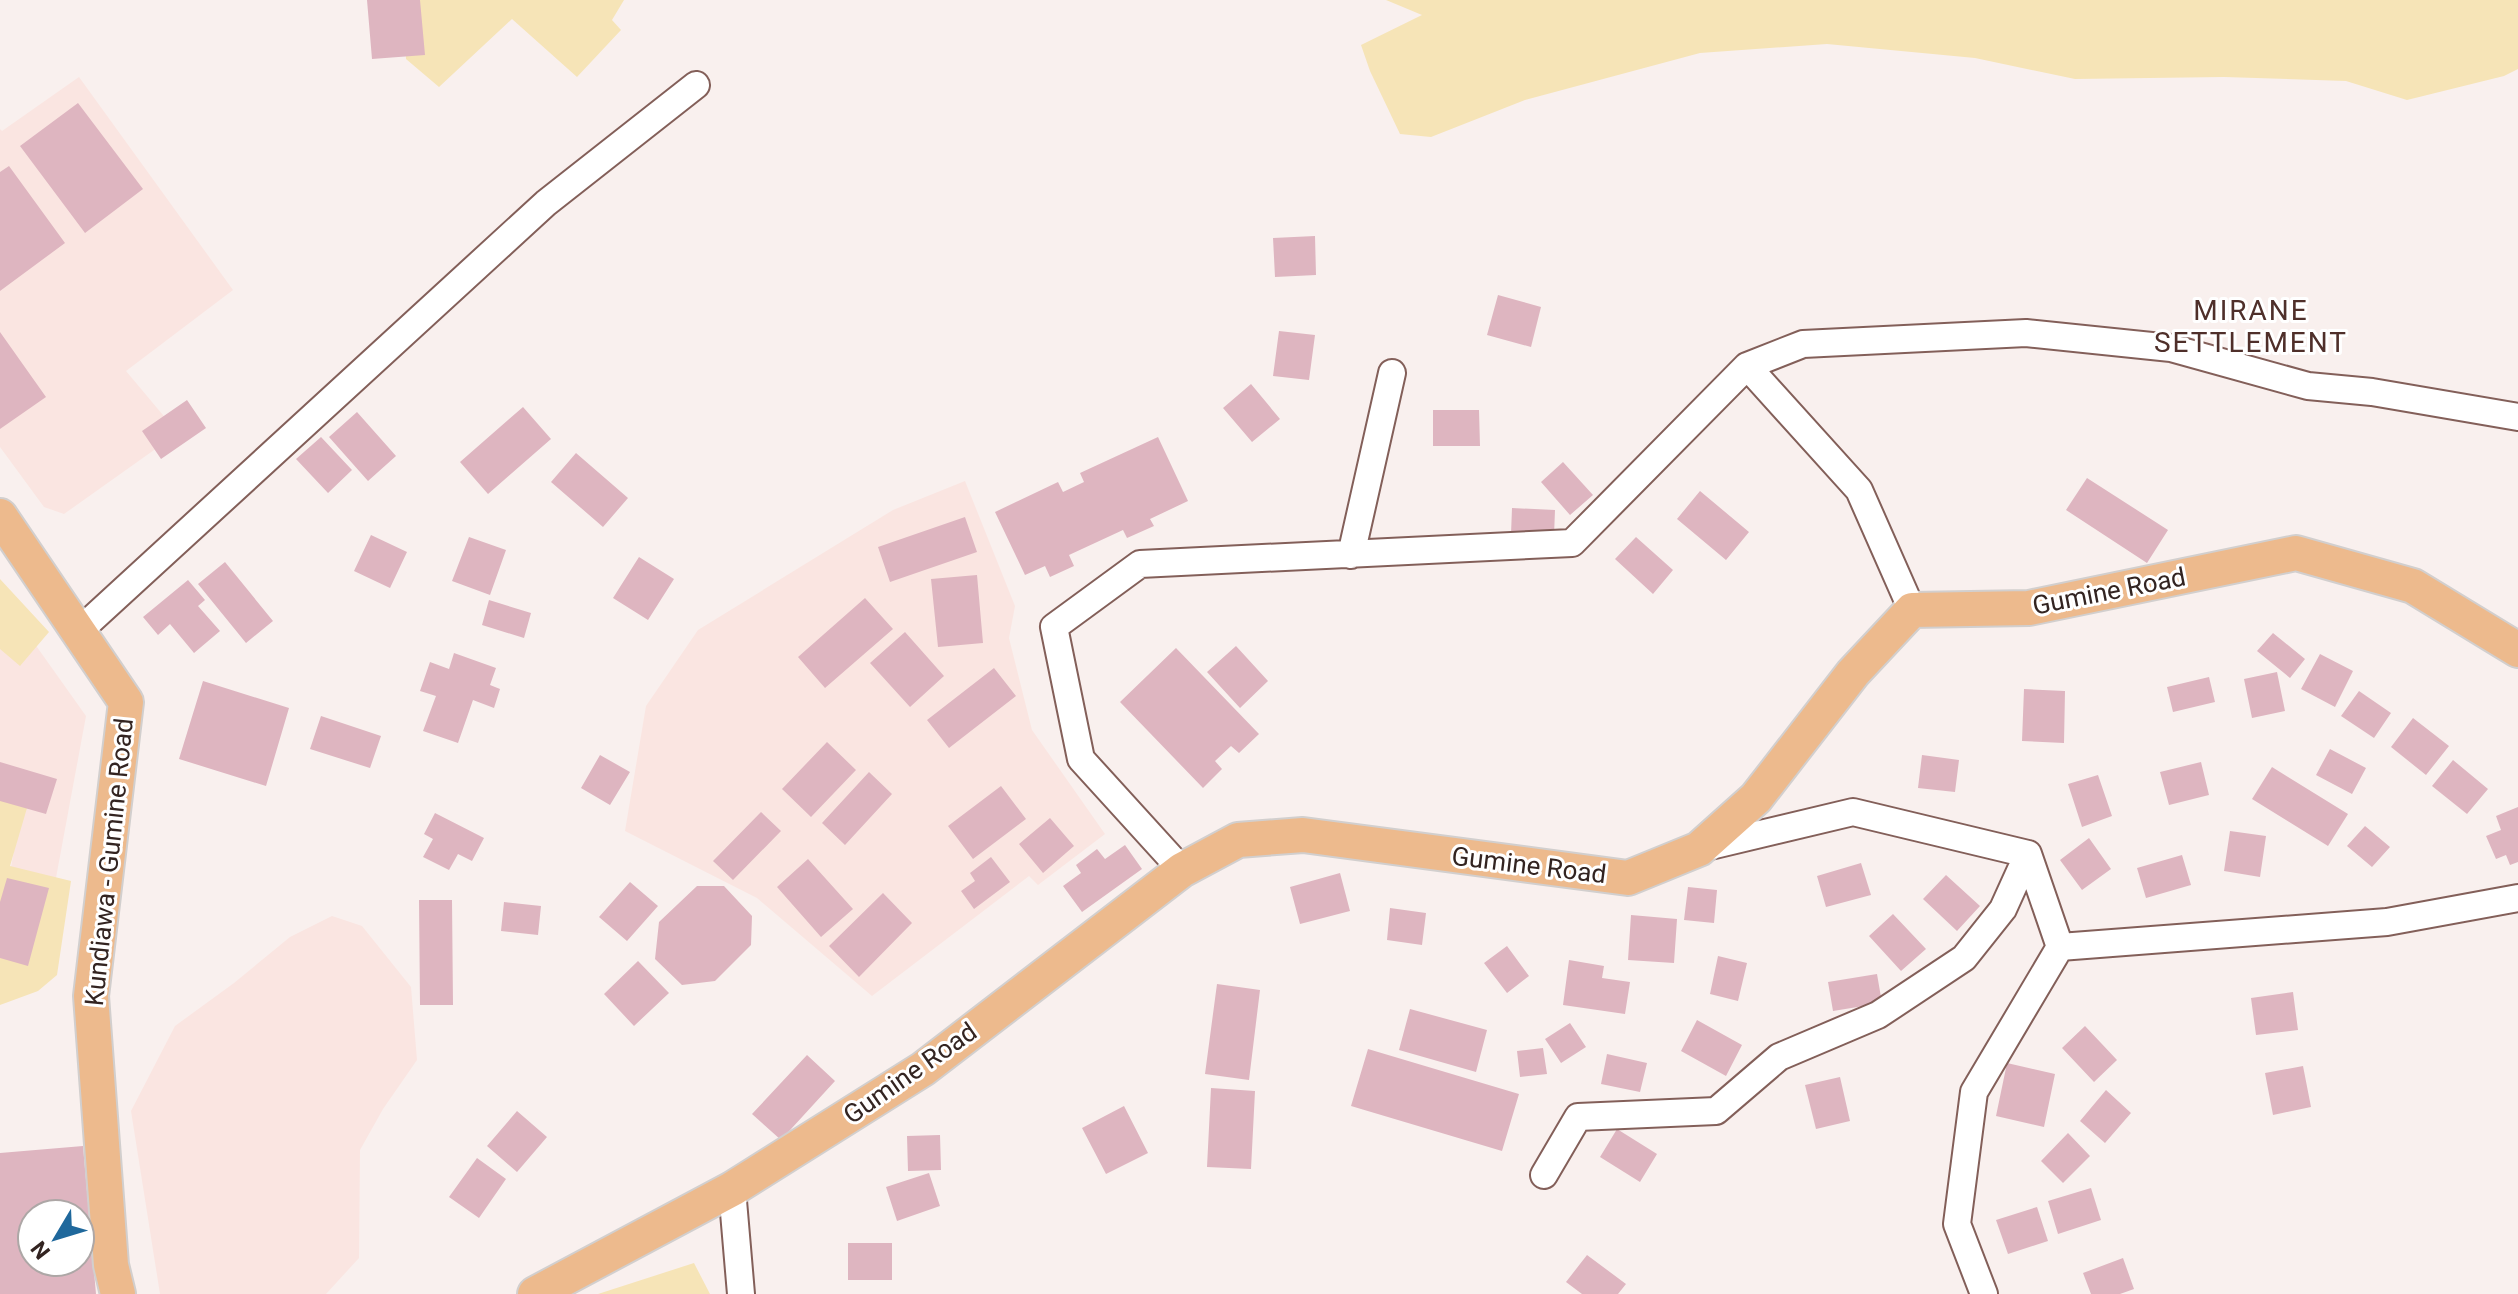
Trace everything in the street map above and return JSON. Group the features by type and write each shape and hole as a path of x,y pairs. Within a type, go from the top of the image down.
{"main road":[{"name":"Kundiawa - Gumine Road","path":"0,516 126,702 91,996 111,1265 118,1294"},
{"name":"Gumine Road","path":"535,1294 732,1189 923,1069 1182,870 1238,840 1303,835 1628,878 1699,849 1756,798 1853,673 1912,610 2029,608 2296,553 2413,586 2518,650"}],"street":[{"path":"78,632 546,203 696,85"},
{"path":"1182,870 1081,759 1054,627 1140,564 1572,543 1747,366 1803,344 2026,333 2171,348 2308,386 2372,392 2518,417"},
{"path":"1747,366 1859,490 1912,610"},
{"path":"1351,555 1392,373"},
{"path":"1699,849 1853,812 2028,854"},
{"path":"1984,1294 1957,1224 1974,1092 2060,947 2028,854"},
{"path":"1544,1175 1578,1117 1716,1111 1779,1057 1878,1015 1964,958 2003,909 2028,854"},
{"path":"2060,947 2387,922 2518,898"},
{"path":"732,1189 741,1294"}],"shaded area":[{"path":"404,0 624,0 612,20 621,30 577,77 512,19 439,87 406,59"},
{"path":"1386,0 2518,0 2518,69 2504,76 2407,100 2346,81 2224,77 2075,79 1975,58 1827,44 1700,53 1525,100 1431,137 1400,134 1361,45 1422,15"},
{"path":"79,77 233,290 126,371 178,433 64,514 44,507 0,447 0,129 2,131"},
{"path":"965,481 1015,606 1009,638 1032,730 1105,834 1038,885 1029,876 872,996 757,898 625,831 646,706 698,630 893,510"},
{"path":"0,579 49,632 20,666 0,649"},
{"path":"0,595 86,716 45,937 0,925 23,804 0,799"},
{"path":"0,800 27,808 10,866 71,881 57,975 38,991 0,1005"},
{"path":"332,916 362,926 411,987 417,1060 383,1109 360,1150 359,1258 326,1294 160,1294 131,1111 175,1026 290,937"},
{"path":"694,1263 710,1294 598,1294"}],"building":[{"path":"367,0 420,0 425,55 372,59"},
{"path":"78,103 143,189 85,233 20,146"},
{"path":"9,166 65,243 0,291 0,172"},
{"path":"1315,236 1316,275 1275,277 1273,238"},
{"path":"1498,295 1541,307 1531,347 1487,335"},
{"path":"1279,331 1315,335 1309,380 1273,376"},
{"path":"0,332 46,397 0,429"},
{"path":"1251,384 1280,419 1252,442 1223,408"},
{"path":"187,400 206,428 161,459 142,431"},
{"path":"523,407 551,439 488,494 460,462"},
{"path":"1433,410 1479,410 1480,446 1433,446"},
{"path":"357,412 396,456 368,481 329,437"},
{"path":"321,437 352,470 328,493 296,459"},
{"path":"1158,437 1188,501 1150,519 1154,526 1127,538 1123,530 1069,555 1074,566 1050,577 1045,566 1025,575 995,512 1058,482 1063,492 1084,482 1080,473"},
{"path":"576,453 628,498 603,527 551,482"},
{"path":"1563,462 1593,495 1570,515 1541,482"},
{"path":"2087,478 2168,530 2147,563 2066,510"},
{"path":"1700,491 1749,532 1726,560 1677,519"},
{"path":"1512,508 1555,510 1554,536 1511,534"},
{"path":"965,517 977,552 890,582 878,547"},
{"path":"371,535 407,552 390,588 354,571"},
{"path":"469,537 506,550 490,595 452,581"},
{"path":"1636,537 1673,570 1653,594 1615,559"},
{"path":"639,557 674,579 648,620 613,598"},
{"path":"225,562 273,621 246,643 198,584"},
{"path":"977,575 983,643 938,647 931,579"},
{"path":"188,580 205,600 198,606 220,631 194,653 170,624 158,635 143,617"},
{"path":"865,598 893,629 825,688 798,657"},
{"path":"489,600 531,613 524,638 482,625"},
{"path":"905,632 944,676 910,707 870,663"},
{"path":"2273,633 2305,659 2290,678 2257,651"},
{"path":"1236,646 1268,681 1240,708 1207,672"},
{"path":"1176,648 1259,734 1239,753 1231,746 1215,761 1222,769 1203,788 1120,702"},
{"path":"454,653 496,668 490,685 500,689 494,708 473,700 458,743 423,731 436,696 420,691 430,662 449,669"},
{"path":"2320,654 2353,671 2335,707 2301,689"},
{"path":"994,668 1016,696 949,748 927,720"},
{"path":"2277,672 2285,711 2252,718 2244,679"},
{"path":"2209,677 2215,702 2173,712 2167,687"},
{"path":"203,681 289,708 266,786 179,759"},
{"path":"2024,689 2065,691 2064,743 2022,741"},
{"path":"2359,691 2391,713 2374,738 2341,716"},
{"path":"321,716 381,736 370,768 310,749"},
{"path":"2413,718 2449,746 2426,775 2391,747"},
{"path":"827,742 856,770 811,817 782,789"},
{"path":"2330,749 2366,768 2352,794 2316,775"},
{"path":"600,755 630,772 610,805 581,788"},
{"path":"1922,755 1959,760 1955,792 1918,788"},
{"path":"2453,760 2488,789 2467,814 2432,786"},
{"path":"0,762 57,779 46,814 0,801"},
{"path":"2201,762 2209,795 2169,805 2160,772"},
{"path":"2272,767 2348,814 2328,846 2252,799"},
{"path":"869,772 892,794 845,845 822,823"},
{"path":"2098,775 2112,816 2082,827 2068,784"},
{"path":"1001,786 1026,819 973,859 948,826"},
{"path":"2518,807 2518,862 2510,865 2506,855 2496,859 2486,836 2501,830 2496,816"},
{"path":"761,812 781,831 733,880 713,861"},
{"path":"435,813 484,838 472,861 458,854 449,870 423,857 433,839 424,834"},
{"path":"1050,818 1074,846 1043,873 1019,844"},
{"path":"2365,826 2390,847 2372,867 2347,846"},
{"path":"2230,831 2266,836 2260,877 2224,871"},
{"path":"2089,838 2111,869 2082,890 2060,860"},
{"path":"1125,845 1142,869 1082,912 1063,886 1081,873 1076,865 1097,849 1105,859"},
{"path":"2182,855 2191,885 2146,898 2137,868"},
{"path":"991,857 1010,882 974,909 961,891 975,881 970,873"},
{"path":"808,859 853,909 821,937 777,887"},
{"path":"1861,863 1871,895 1826,907 1817,876"},
{"path":"1340,873 1350,911 1300,924 1290,887"},
{"path":"1946,875 1980,906 1957,931 1923,899"},
{"path":"7,878 49,888 28,966 0,958 0,902"},
{"path":"630,882 658,906 627,941 599,917"},
{"path":"697,886 724,886 752,916 751,945 715,981 682,985 655,959 659,922"},
{"path":"1688,887 1717,890 1714,923 1684,920"},
{"path":"883,893 912,923 859,977 829,946"},
{"path":"419,900 452,900 453,1005 420,1005"},
{"path":"504,902 541,906 538,935 501,931"},
{"path":"1390,908 1426,913 1422,945 1387,940"},
{"path":"1893,914 1926,949 1901,971 1869,936"},
{"path":"1631,915 1677,919 1674,963 1628,960"},
{"path":"1507,946 1529,976 1507,993 1484,963"},
{"path":"1718,956 1747,963 1738,1001 1710,994"},
{"path":"1569,960 1604,966 1602,978 1630,982 1625,1014 1563,1005"},
{"path":"638,961 669,993 634,1026 604,994"},
{"path":"1877,974 1882,1003 1833,1011 1828,982"},
{"path":"1217,984 1260,990 1249,1080 1205,1074"},
{"path":"2293,992 2298,1030 2256,1035 2251,998"},
{"path":"1410,1009 1487,1030 1476,1072 1399,1050"},
{"path":"1697,1020 1742,1045 1726,1076 1681,1051"},
{"path":"1570,1023 1586,1047 1561,1063 1545,1039"},
{"path":"2085,1026 2117,1060 2094,1082 2062,1048"},
{"path":"1543,1048 1547,1074 1520,1077 1517,1051"},
{"path":"1368,1049 1519,1094 1502,1151 1351,1106"},
{"path":"1607,1054 1647,1063 1640,1092 1601,1084"},
{"path":"807,1055 835,1081 781,1140 752,1114"},
{"path":"2007,1063 2055,1074 2044,1127 1996,1116"},
{"path":"2303,1066 2311,1107 2273,1115 2265,1073"},
{"path":"1840,1077 1850,1121 1816,1129 1805,1085"},
{"path":"1211,1088 1255,1091 1251,1169 1207,1167"},
{"path":"2106,1090 2131,1113 2105,1143 2080,1121"},
{"path":"1124,1106 1148,1153 1106,1174 1082,1128"},
{"path":"517,1111 547,1137 517,1172 487,1146"},
{"path":"1617,1129 1657,1154 1640,1182 1600,1157"},
{"path":"2068,1133 2090,1156 2063,1183 2041,1161"},
{"path":"940,1135 941,1170 908,1171 907,1136"},
{"path":"83,1146 88,1198 16,1198 16,1278 95,1278 96,1294 0,1294 0,1153"},
{"path":"477,1158 506,1179 479,1218 449,1197"},
{"path":"929,1173 940,1206 897,1221 886,1187"},
{"path":"2091,1188 2101,1220 2058,1234 2048,1201"},
{"path":"2037,1207 2048,1241 2008,1254 1996,1220"},
{"path":"848,1243 892,1243 892,1280 848,1280"},
{"path":"1587,1255 1626,1284 1618,1294 1582,1294 1566,1282"},
{"path":"2123,1258 2134,1289 2120,1294 2091,1294 2083,1273"}],"district":[{"name":"MIRANE SETTLEMENT","path":"2251,326"}]}
